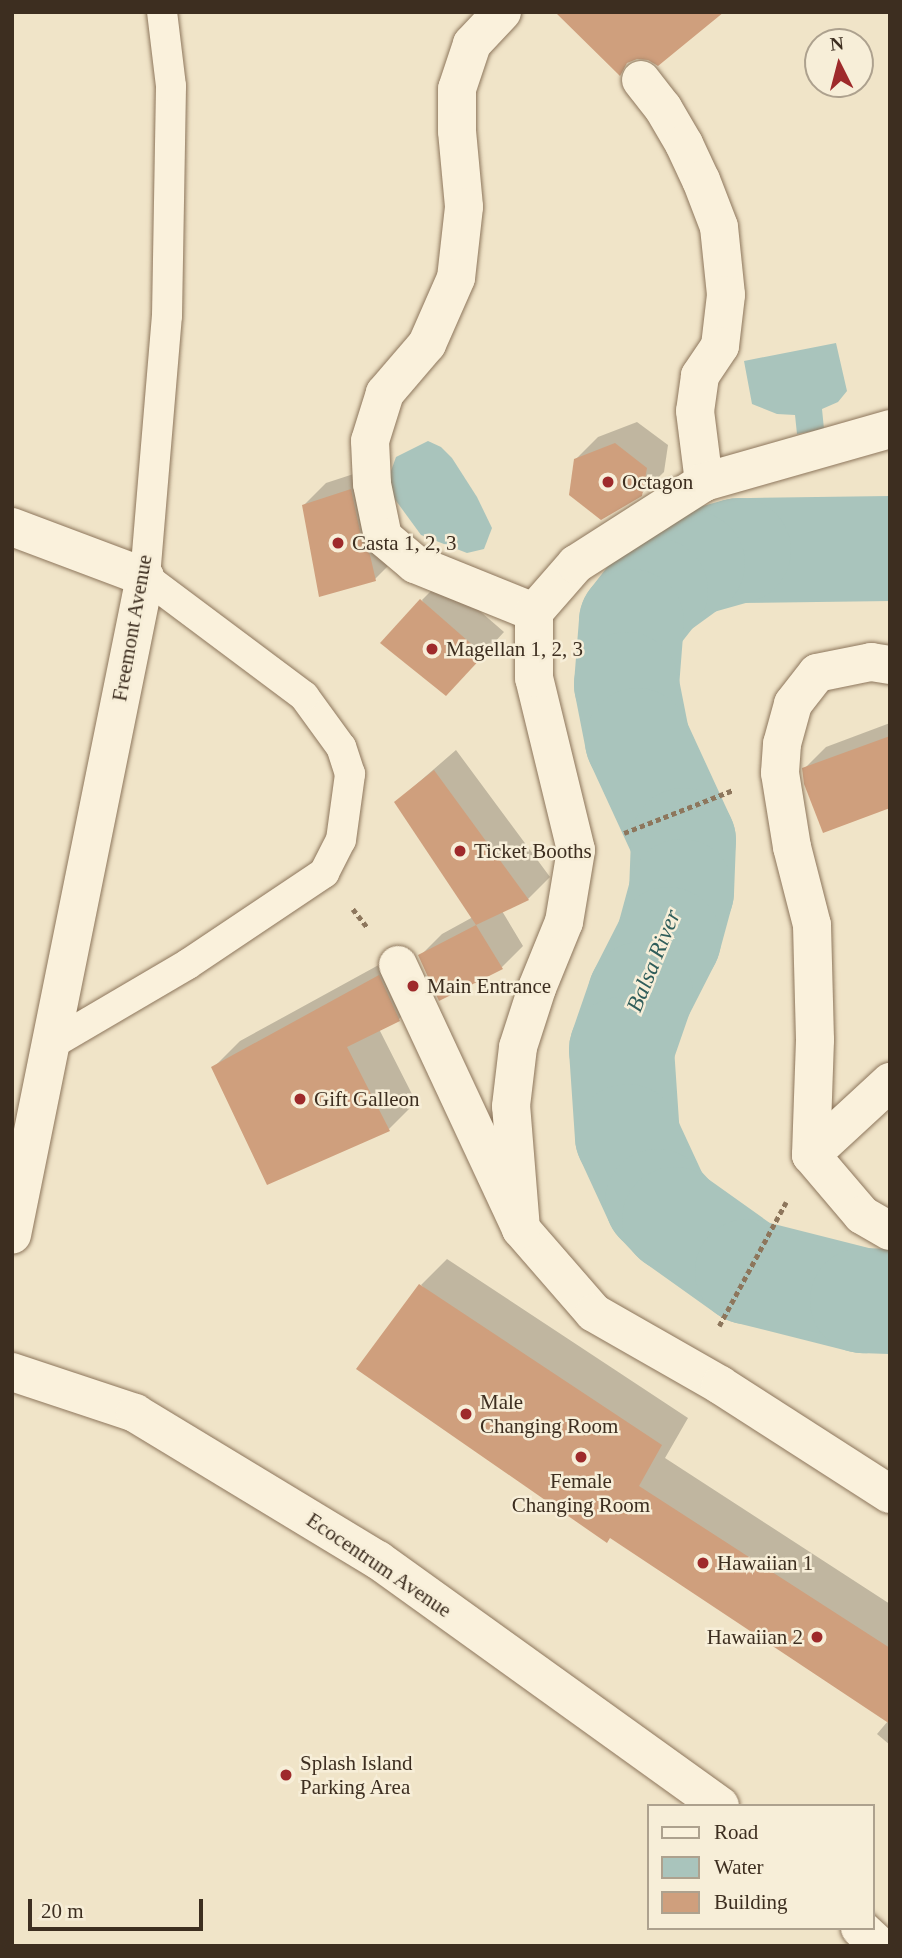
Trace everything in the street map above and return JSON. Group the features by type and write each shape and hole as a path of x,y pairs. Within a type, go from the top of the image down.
{"street":[{"path":"502,12 472,44 457,89 457,131 464,207 456,278 428,344 385,393 370,440 372,484 383,537 415,564 534,612"},
{"path":"641,80 663,108 684,144 719,227 726,296 720,346 700,376 695,411 704,482"},
{"path":"521,1229 511,1106 518,1047 537,988 564,922 576,849 534,678 534,612 576,564 704,482 890,429"},
{"path":"12,527 145,577"},
{"name":"Freemont Avenue","path":"12,1236 145,577"},
{"path":"890,665 871,662 817,673 793,704 782,744 780,773 792,847 812,925 816,1040 811,1154 862,1215 890,1231"},
{"path":"398,965 521,1229 594,1313 695,1370 890,1494"},
{"path":"811,1154 890,1082"},
{"name":"Ecocentrum Avenue","path":"12,1372 135,1413 378,1560 717,1804"},
{"path":"862,1930 878,1946"}],"lane":[{"name":"Freemont Avenue","path":"145,577 167,316 171,86 162,12"},
{"path":"50,1045 188,964 324,873 341,840 350,774 341,747 304,696 145,577"}],"path":[{"path":"576,849 780,773"},
{"path":"324,873 398,965"},
{"path":"695,1370 811,1154"}],"water":[{"path":"836,343 847,391 838,402 822,409 824,429 797,434 795,415 777,414 752,404 744,361"},
{"path":"428,441 441,447 452,458 477,497 492,528 484,549 467,553 421,535 394,498 387,482 396,457"}],"building":[{"path":"555,12 724,12 658,66 648,60 637,59 627,63 620,76"},
{"name":"Octagon","path":"615,443 647,468 642,496 601,520 569,495 574,459"},
{"name":"Casta 1, 2, 3","path":"351,489 362,541 370,555 376,581 319,597 302,505"},
{"name":"Magellan 1, 2, 3","path":"420,599 484,655 446,696 380,643"},
{"path":"890,736 890,808 823,833 804,784 802,768"},
{"name":"Ticket Booths","path":"434,770 529,900 476,925 394,802"},
{"path":"476,925 503,969 439,1001 418,955"},
{"name":"Gift Galleon","path":"379,975 400,1021 347,1047 390,1131 267,1185 211,1067"},
{"path":"419,1284 662,1445 639,1486 890,1648 890,1724 610,1538 607,1543 356,1369"}],"waterway":[{"name":"Balsa River","path":"890,548 738,550 692,563 655,590 631,621 626,684 637,740 683,840 681,891 668,939 640,994 621,1049 627,1136 657,1201 674,1219 747,1271 862,1300 890,1301"}],"place":[{"name":"Octagon","path":"608,482"},
{"name":"Casta 1, 2, 3","path":"338,543"},
{"name":"Magellan 1, 2, 3","path":"432,649"},
{"name":"Ticket Booths","path":"460,851"},
{"name":"Main Entrance","path":"413,986"},
{"name":"Gift Galleon","path":"300,1099"},
{"name":"Male Changing Room","path":"466,1414"},
{"name":"Female Changing Room","path":"581,1457"},
{"name":"Hawaiian 1","path":"703,1563"},
{"name":"Hawaiian 2","path":"817,1637"},
{"name":"Splash Island Parking Area","path":"286,1775"}]}
